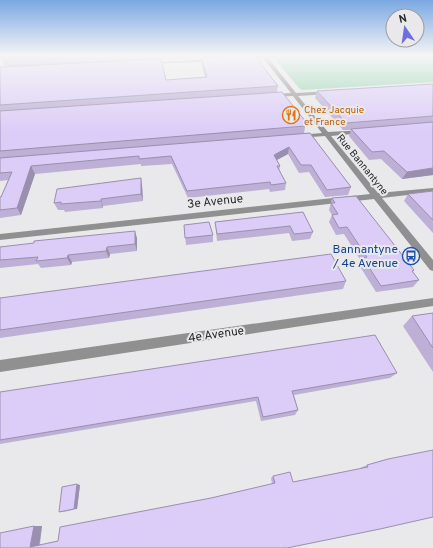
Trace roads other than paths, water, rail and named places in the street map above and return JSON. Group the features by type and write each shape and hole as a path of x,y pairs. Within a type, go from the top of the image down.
{"street":[{"name":"Rue Bannantyne","path":"283,81 433,267"},
{"path":"261,96 334,92"},
{"path":"289,138 369,131"},
{"name":"3e Avenue","path":"0,237 433,190"},
{"name":"4e Avenue","path":"0,366 433,302"}],"place":[{"name":"Chez Jacquie et France","path":"291,115"},
{"name":"Bannantyne / 4e Avenue","path":"411,256"}]}
